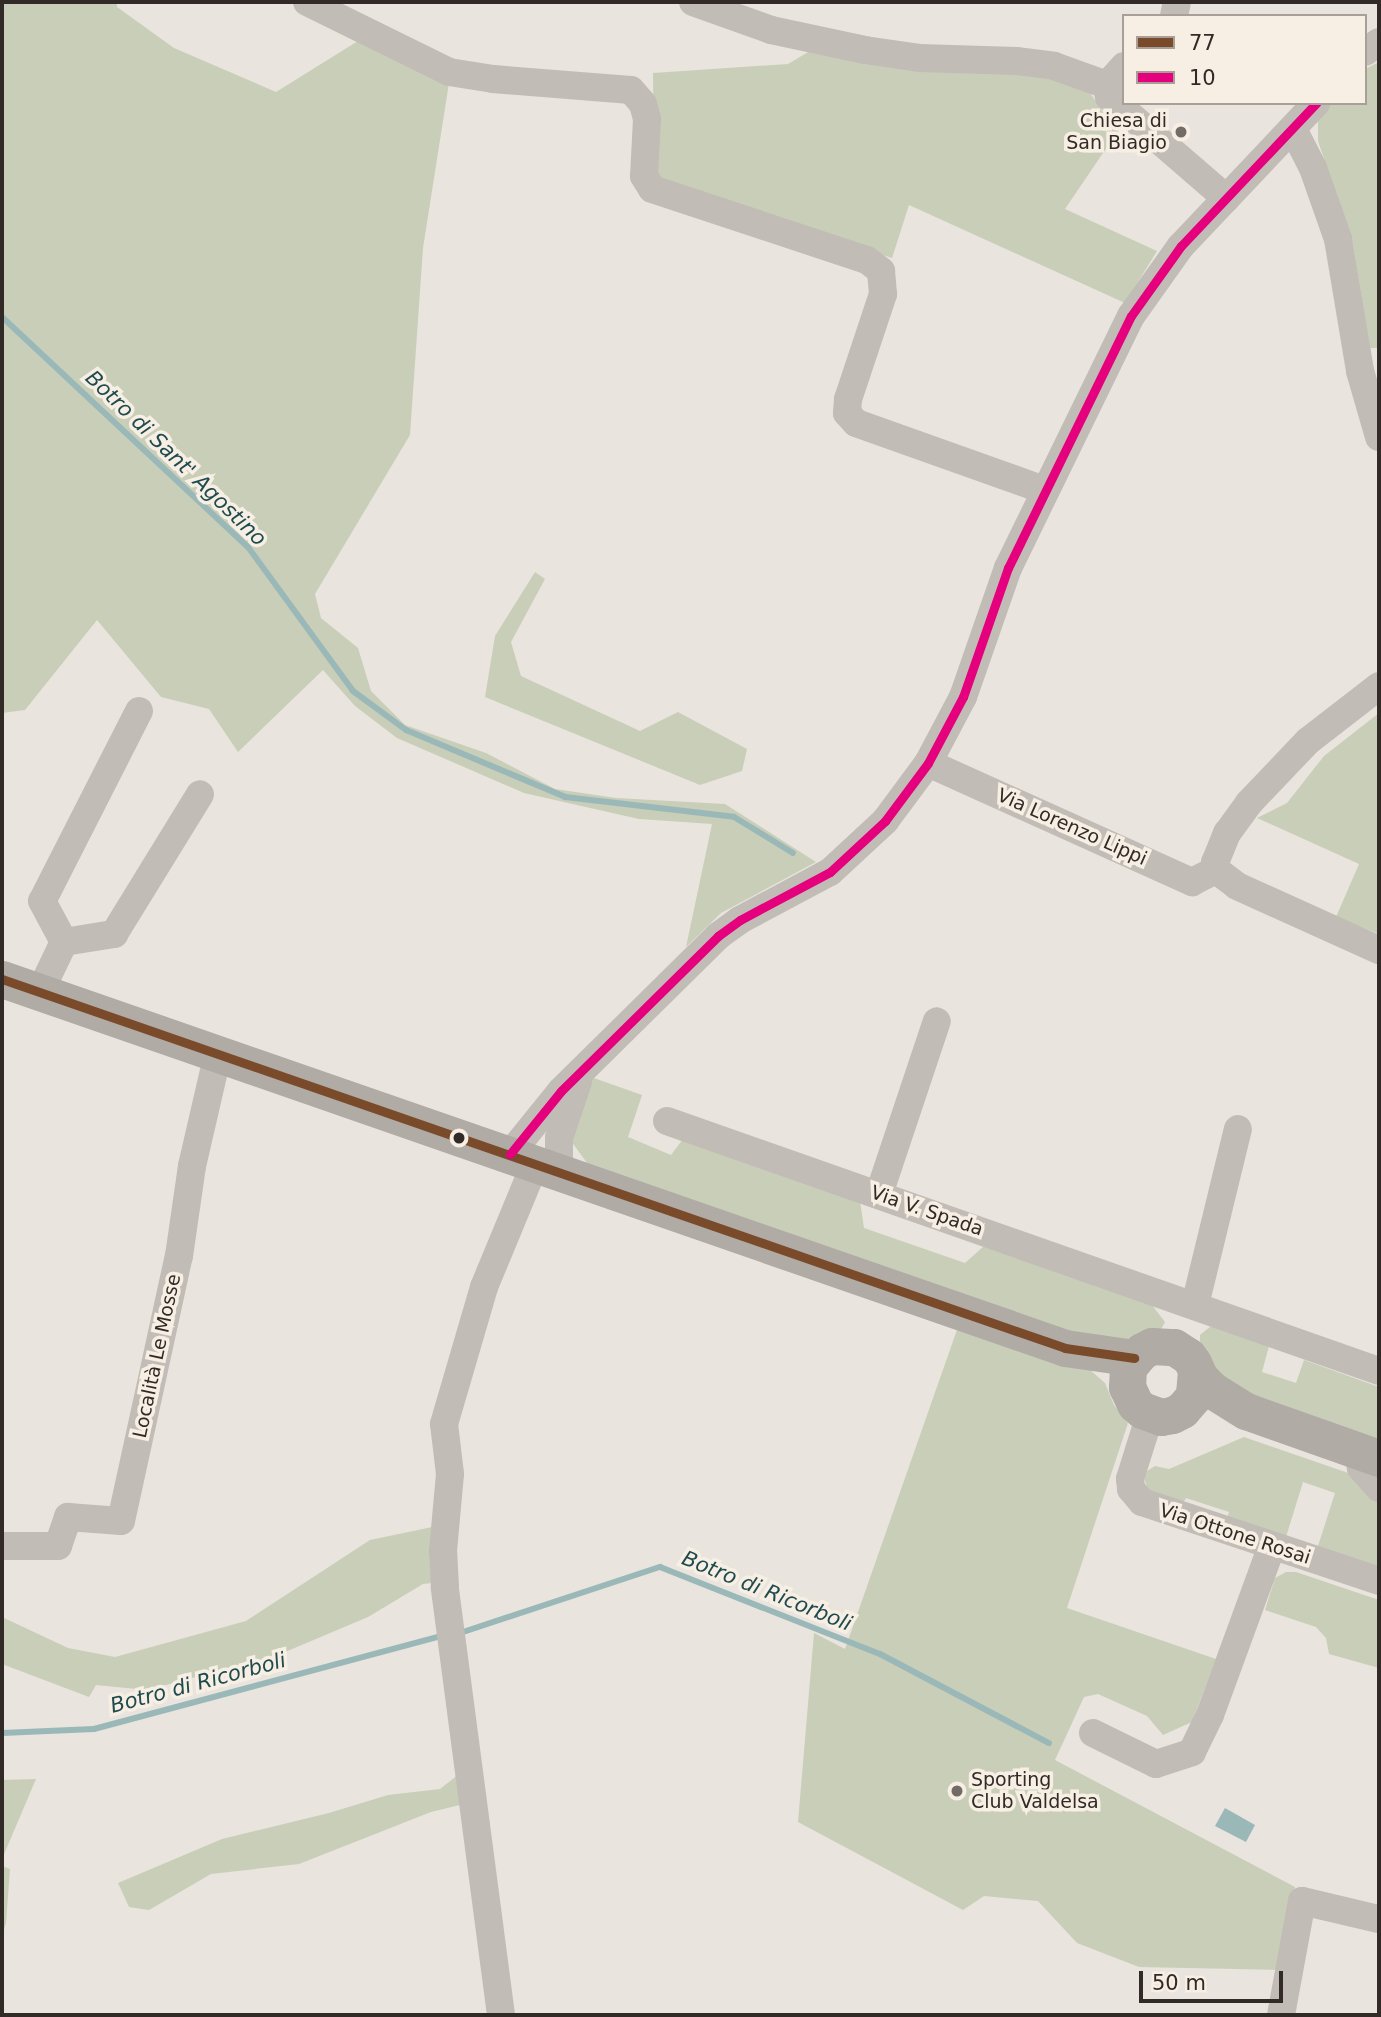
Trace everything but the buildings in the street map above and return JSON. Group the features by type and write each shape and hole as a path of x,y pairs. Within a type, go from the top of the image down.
{"main road":[{"path":"2,979 1065,1348 1130,1373"},
{"path":"1187,1374 1172,1415 1150,1415 1135,1404 1130,1373 1152,1346 1187,1374 1246,1411 1368,1454"}],"street":[{"path":"307,2 449,72 493,79 631,90 643,104 647,119 644,176 652,189 867,260 881,271 883,294 848,399 847,412 856,423 1044,490"},
{"path":"693,2 771,30 865,50 920,58 1016,61 1116,75 1109,97 1226,198"},
{"path":"501,2015 445,1587 443,1551 450,1474 444,1430 445,1413 484,1287 535,1164 561,1091 718,936 740,920 830,872 859,849 885,821 928,763 963,697 1008,568 1131,316 1181,246 1314,105"},
{"path":"1293,129 1312,168 1338,239 1360,371 1379,437"},
{"path":"1379,687 1314,736 1245,807 1217,853 1216,870 1247,891 1379,950"},
{"path":"64,942 42,901 139,711"},
{"name":"Via Lorenzo Lippi","path":"928,763 1192,882 1216,870"},
{"path":"64,942 114,934 200,794"},
{"path":"40,992 64,942"},
{"path":"879,1194 937,1021"},
{"name":"Località Le Mosse","path":"2,1546 58,1546 68,1517 121,1521 179,1256 192,1166 218,1053"},
{"path":"535,1164 562,1125 582,1073"},
{"name":"Via V. Spada","path":"667,1121 1379,1371"},
{"path":"1187,1374 1174,1336 1191,1304 1238,1129"},
{"name":"Via Ottone Rosai","path":"1150,1415 1131,1472 1130,1485 1134,1495 1152,1507 1379,1581"},
{"path":"1368,1454 1361,1468 1379,1488"},
{"path":"1093,1733 1156,1764 1192,1752 1210,1715 1272,1546"},
{"path":"1281,2015 1302,1901 1379,1919"}],"green space":[{"path":"2,2 117,2 117,7 174,48 276,92 358,41 449,83 423,248 410,435 315,594 321,618 358,648 371,691 405,725 486,753 555,789 616,798 725,804 816,862 721,913 686,947 712,824 639,819 524,793 397,738 355,706 323,670 238,752 209,709 161,697 97,620 25,710 2,713"},
{"path":"815,48 928,72 1036,72 1087,88 1102,111 1122,125 1065,209 1157,251 1125,303 909,205 892,258 665,186 654,171 653,73 788,64"},
{"path":"1379,62 1379,348 1370,348 1353,244 1318,141 1318,115 1328,105 1367,105 1367,68"},
{"path":"535,572 545,579 511,642 521,676 640,731 678,712 747,749 742,771 700,785 485,697 495,636"},
{"path":"1379,713 1379,934 1336,917 1359,864 1257,818 1287,803 1324,756"},
{"path":"591,1077 642,1095 628,1137 671,1155 683,1139 860,1201 864,1228 965,1263 984,1246 1152,1305 1165,1322 1160,1331 1122,1347 1088,1341 587,1163 571,1141"},
{"path":"959,1324 1089,1369 1105,1383 1114,1405 1128,1423 1067,1608 1216,1659 1192,1722 1163,1735 1147,1716 1098,1694 1084,1697 1055,1760 1295,1887 1281,1970 1139,1967 1077,1943 1038,1901 984,1896 963,1910 798,1822 814,1633 845,1649"},
{"path":"1211,1326 1269,1346 1262,1372 1296,1383 1304,1360 1379,1387 1379,1443 1233,1393 1216,1373 1200,1342 1200,1335"},
{"path":"1244,1437 1354,1475 1379,1502 1379,1572 1318,1546 1335,1493 1303,1482 1286,1537 1226,1522 1229,1512 1186,1498 1183,1503 1154,1494 1147,1487 1144,1478 1147,1471 1155,1466 1169,1469"},
{"path":"437,1526 440,1582 423,1584 368,1617 278,1655 147,1690 96,1685 89,1697 2,1664 2,1617 68,1648 115,1657 246,1621 370,1540"},
{"path":"1286,1572 1296,1572 1379,1600 1379,1668 1329,1654 1326,1638 1316,1627 1265,1610 1275,1578"},
{"path":"463,1771 468,1803 431,1812 299,1864 211,1874 149,1910 129,1907 118,1883 222,1839 329,1813 388,1795 440,1789"},
{"path":"36,1779 2,1859 2,1780"},
{"path":"2,1866 10,1869 6,1923 2,1936"}],"water":[{"path":"1225,1808 1255,1825 1246,1842 1215,1826"}],"waterway":[{"name":"Botro di Sant' Agostino","path":"2,317 248,547 353,691 406,730 565,797 734,817 793,853"},
{"name":"Botro di Ricorboli","path":"460,1633 660,1567 880,1654 1049,1743"},
{"name":"Botro di Ricorboli","path":"2,1733 94,1729 441,1636"}],"transit line":[{"name":"10","path":"510,1154 561,1091 718,936 740,920 830,872 885,821 928,763 963,697 1008,568 1131,316 1181,246 1314,105"},
{"name":"77","path":"2,979 1065,1348 1134,1358"}],"place":[{"name":"Chiesa di San Biagio","path":"1181,132"},
{"name":"Sporting Club Valdelsa","path":"957,1791"}]}
